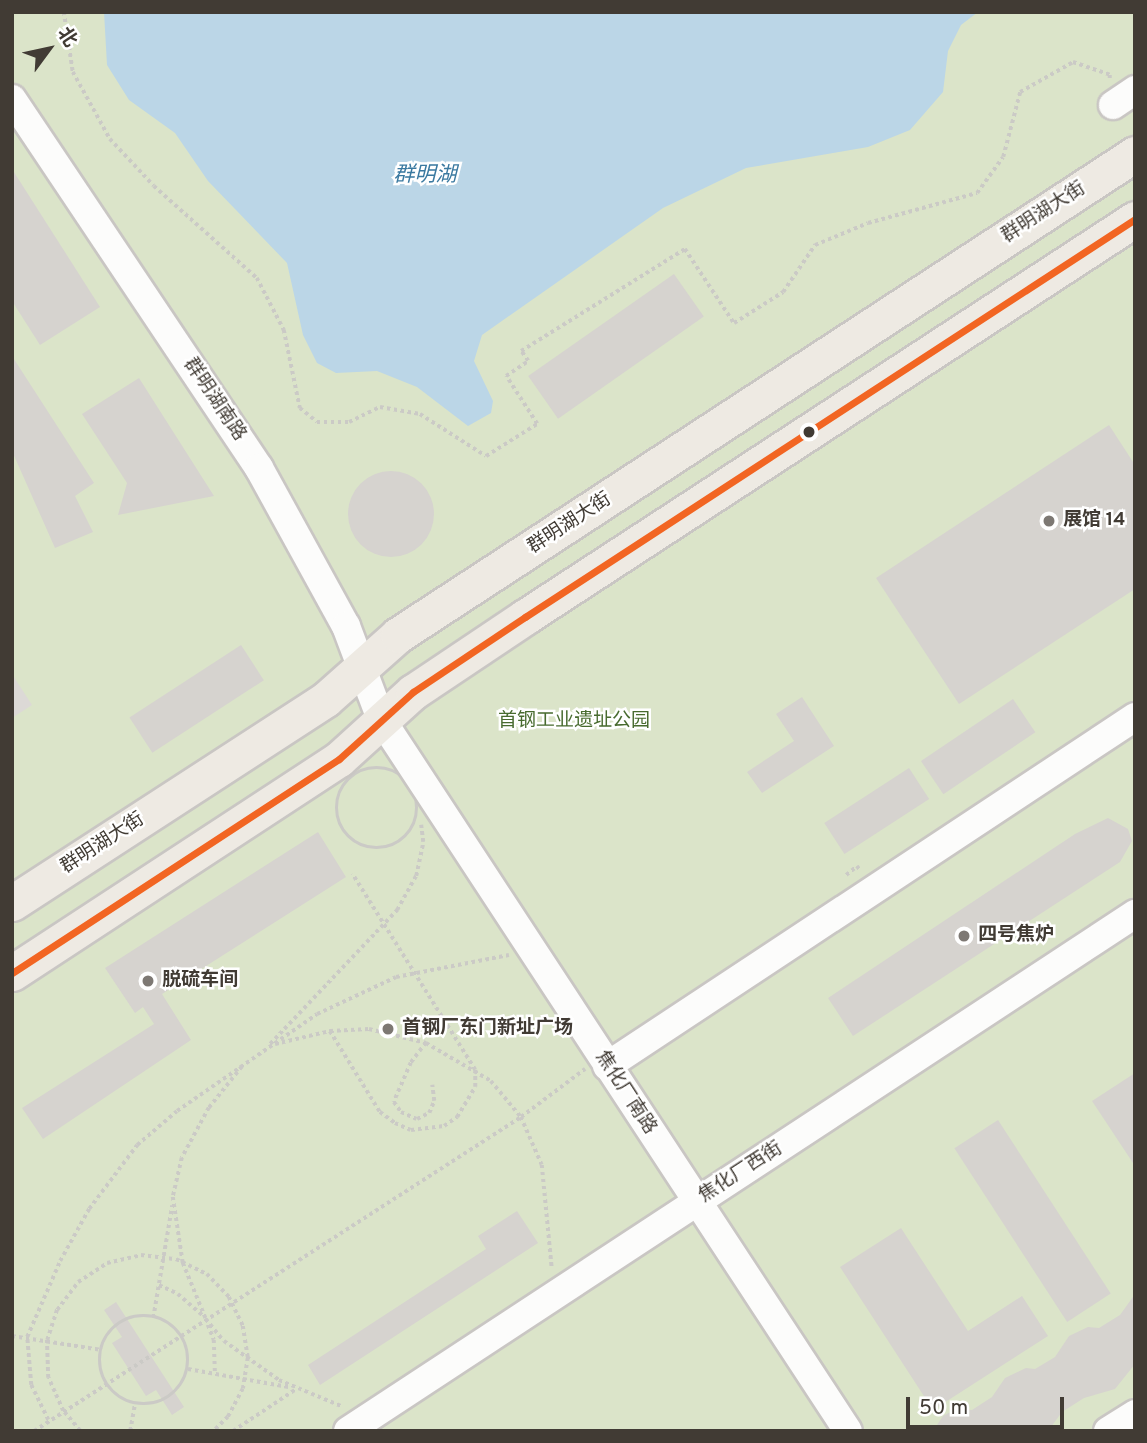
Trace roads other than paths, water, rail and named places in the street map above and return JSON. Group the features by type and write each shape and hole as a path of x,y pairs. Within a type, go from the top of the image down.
{"main road":[{"name":"群明湖大街","path":"13,901 326,699 398,635 1135,154"},
{"path":"12,973 338,759 381,719 525,617 1135,219"}],"street":[{"name":"群明湖南路","path":"12,99 259,468 346,626 381,719"},
{"path":"605,1061 1135,718"},
{"name":"焦化厂南路","path":"381,719 848,1431"},
{"name":"焦化厂西街","path":"358,1424 1135,914"},
{"path":"1108,1431 1135,1414"}],"water":[{"name":"群明湖","path":"104,12 978,12 961,25 948,51 943,92 910,130 868,147 746,168 663,208 482,335 474,361 493,401 491,413 468,426 417,387 377,371 336,373 317,363 303,335 287,263 208,181 175,133 129,100 107,65"}],"place":[{"name":"展馆 14","path":"1049,521"},
{"name":"四号焦炉","path":"964,936"},
{"name":"脱硫车间","path":"148,981"},
{"name":"首钢厂东门新址广场","path":"388,1029"}],"park label":[{"name":"首钢工业遗址公园","path":"574,722"}]}
